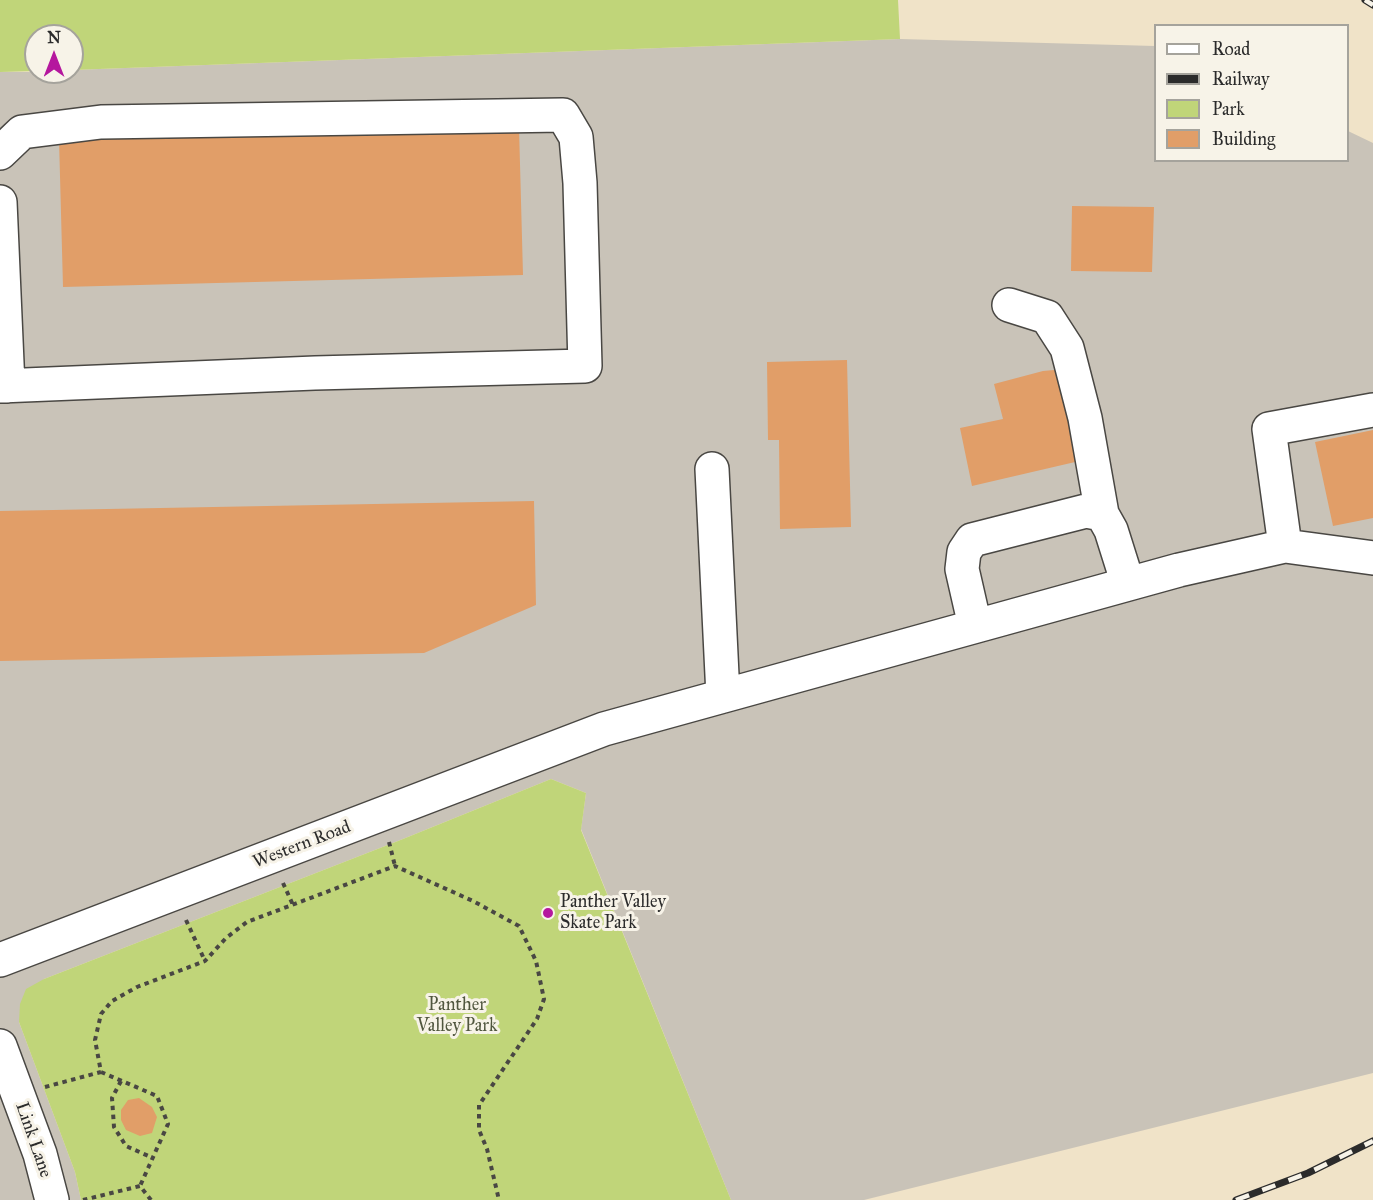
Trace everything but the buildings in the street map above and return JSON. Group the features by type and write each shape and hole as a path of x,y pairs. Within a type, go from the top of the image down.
{"street":[{"path":"0,153 22,132 101,122 563,115 576,137 580,183 585,366 315,373 4,386 0,202"},
{"path":"1009,305 1047,318 1067,348 1085,418 1102,514 1111,530 1128,584"},
{"path":"1373,410 1269,429 1285,546 1373,558"},
{"path":"712,469 723,696"},
{"path":"975,626 962,569 964,552 972,540 1086,511 1102,514"},
{"name":"Western Road","path":"0,960 604,729 1179,570 1285,546"},
{"name":"Link Lane","path":"0,1046 40,1154 52,1200"}],"path":[{"path":"389,842 395,866"},
{"path":"101,1072 95,1040 101,1014 112,1001 137,987 205,961 226,938 247,922 395,866 473,901 519,926 536,961 544,999 537,1019 479,1105 479,1130 487,1149 499,1200"},
{"path":"283,883 293,905"},
{"path":"186,920 205,961"},
{"path":"44,1087 101,1072 157,1096 168,1124 140,1186"},
{"path":"122,1081 112,1098 114,1127 126,1146 153,1158"},
{"path":"83,1200 140,1186"},
{"path":"140,1186 151,1200"}],"shaded area":[{"path":"900,39 1154,46 1154,162 1349,162 1349,131 1373,143 1373,1073 864,1200 731,1200 581,829 586,793 551,779 44,979 19,1022 75,1172 81,1200 0,1200 0,72 24,72 24,84 84,84 84,70"}],"green space":[{"path":"0,0 898,0 900,39 84,70 84,24 24,24 24,71 0,72"},
{"name":"Panther Valley Park","path":"551,779 586,793 581,830 731,1200 81,1200 75,1172 19,1022 20,1004 26,989 44,979"}],"railway":[{"path":"1365,0 1373,5"},
{"path":"1236,1200 1308,1173 1373,1141"}],"place":[{"name":"Panther Valley Skate Park","path":"548,913"}]}
